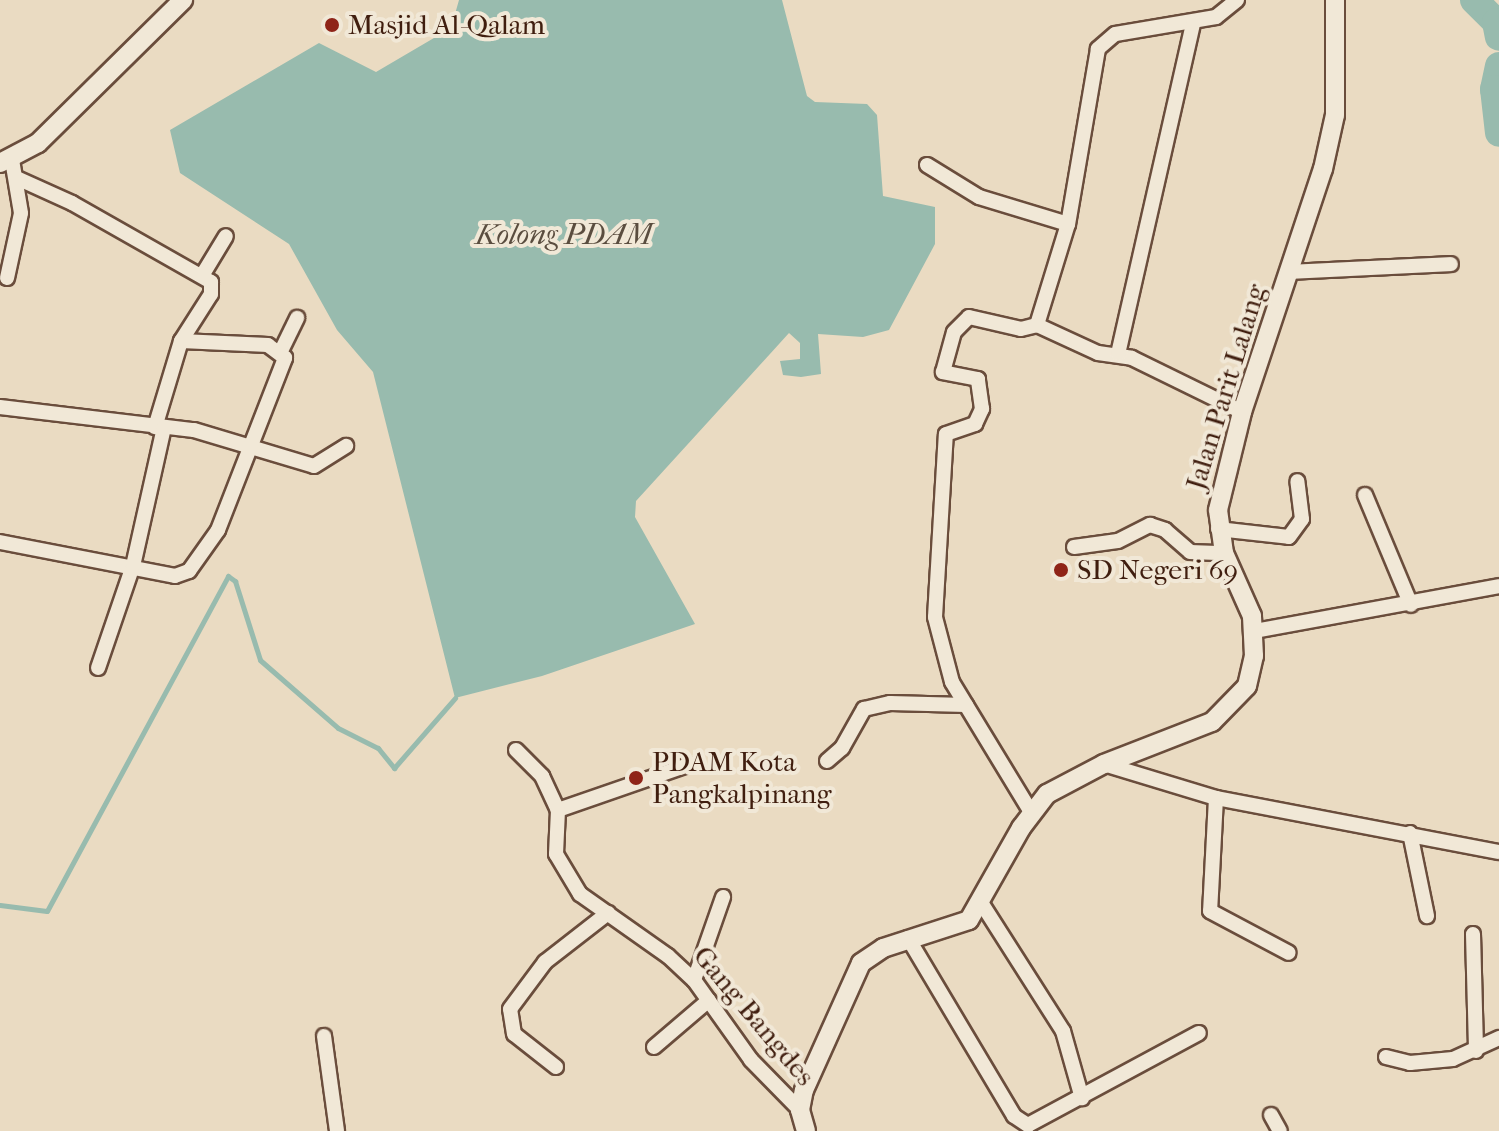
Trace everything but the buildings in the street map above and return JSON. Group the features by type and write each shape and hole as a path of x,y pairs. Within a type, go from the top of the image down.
{"street":[{"path":"98,668 133,566 160,427 181,341 211,294 211,282 203,274 19,179 6,162 38,143 183,0"},
{"path":"1037,325 1068,224 1098,49 1115,34 1193,23 1223,14 1237,0"},
{"name":"Jalan Parit Lalang","path":"800,1110 853,975 869,956 908,938 958,926 982,904 1031,812 1064,782 1224,714 1247,686 1254,631 1218,529 1222,482 1242,412 1290,272 1335,115 1335,0"},
{"path":"1118,354 1193,23"},
{"path":"927,165 979,197 1068,224"},
{"path":"7,278 21,213 19,179"},
{"path":"203,274 226,236"},
{"path":"1290,272 1451,264"},
{"path":"281,351 297,318"},
{"path":"1031,812 966,705 938,642 936,584 946,434 980,419 981,384 975,377 945,374 943,368 954,332 966,318 1021,329 1037,325 1098,353 1118,354 1242,412"},
{"path":"0,542 175,576 189,571 218,530 253,448 285,358 281,351 268,345 181,341"},
{"path":"0,407 160,427 253,448 314,466 346,446"},
{"path":"1218,529 1289,537 1302,519 1297,481"},
{"path":"1365,495 1411,605"},
{"path":"1074,547 1118,541 1150,525 1165,530 1190,552 1224,553"},
{"path":"1254,631 1411,605 1499,586"},
{"path":"827,761 842,748 864,709 890,703 966,705"},
{"path":"516,750 542,776 558,810 688,765"},
{"path":"1104,764 1216,798 1499,852"},
{"path":"1216,798 1210,911 1289,953"},
{"name":"Gang Bangdes","path":"558,810 560,864 580,894 694,980 751,1060 800,1110"},
{"path":"1410,833 1427,916"},
{"path":"694,980 723,897"},
{"path":"982,904 1063,1031 1082,1098"},
{"path":"556,1067 514,1034 510,1009 545,962 608,913"},
{"path":"1473,934 1476,1051"},
{"path":"908,938 1020,1122 1036,1125 1199,1033"},
{"path":"654,1047 709,1000"},
{"path":"324,1036 337,1131"},
{"path":"1386,1057 1431,1062 1476,1051 1499,1038"},
{"path":"800,1110 806,1131"},
{"path":"1271,1115 1280,1131"}],"water":[{"name":"Kolong PDAM","path":"459,0 782,0 807,96 815,102 867,104 877,115 883,196 935,207 935,244 889,330 863,337 818,334 821,374 801,377 783,375 780,361 800,359 800,343 789,333 636,501 635,517 695,624 542,676 455,698 373,372 337,330 289,244 180,173 170,130 319,43 376,72 451,28"}],"waterway":[{"path":"1474,0 1496,22 1499,37"},
{"path":"1499,66 1494,89 1499,133"},
{"path":"0,905 47,911 228,576 235,581 260,660 338,728 378,748 394,768 455,698"}],"place":[{"name":"Masjid Al-Qalam","path":"332,25"},
{"name":"SD Negeri 69","path":"1061,570"},
{"name":"PDAM Kota Pangkalpinang","path":"636,778"}]}
